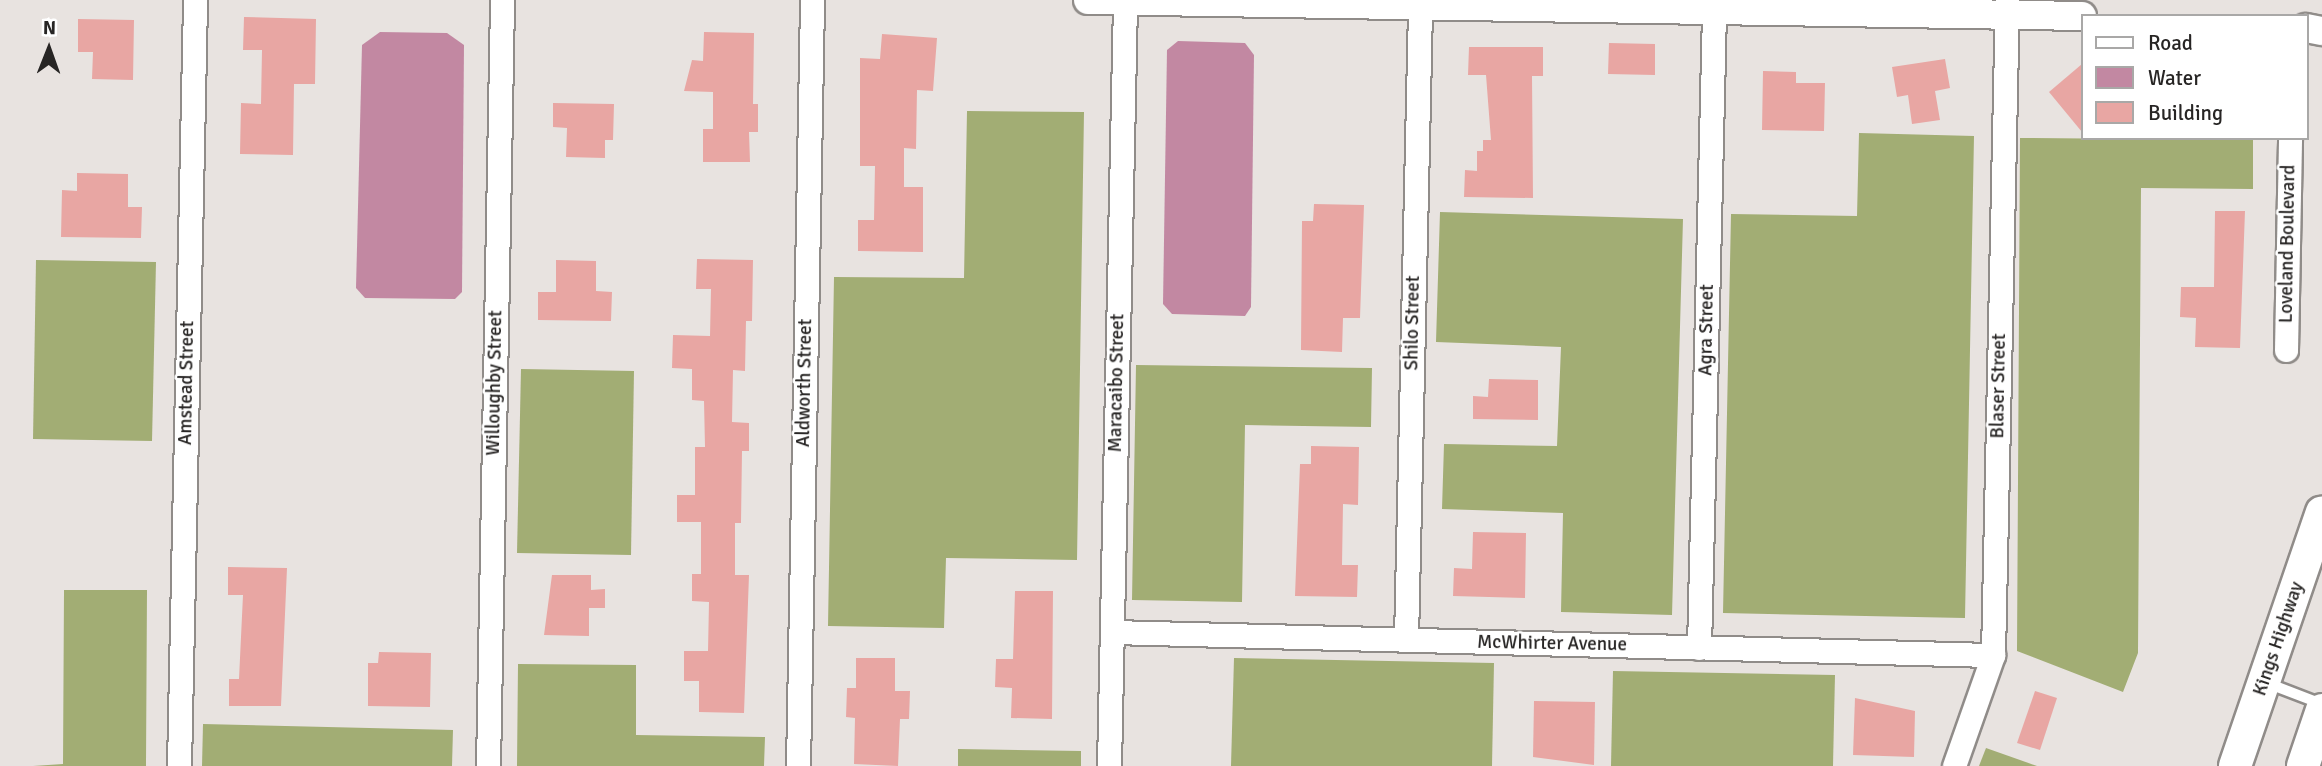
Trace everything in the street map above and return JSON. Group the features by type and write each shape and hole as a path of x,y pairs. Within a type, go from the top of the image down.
{"main road":[{"name":"Kings Highway","path":"2235,766 2322,512"},
{"path":"2303,766 2322,710"}],"street":[{"name":"Amstead Street","path":"179,766 195,0"},
{"name":"Willoughby Street","path":"488,766 502,0"},
{"name":"Aldworth Street","path":"797,766 812,0"},
{"path":"1088,0 1714,13 2007,8 2080,16"},
{"name":"Maracaibo Street","path":"1109,766 1125,0"},
{"name":"Shilo Street","path":"1406,640 1420,6"},
{"name":"Blaser Street","path":"1954,766 1993,655 2007,8"},
{"name":"Agra Street","path":"1699,648 1714,13"},
{"name":"Loveland Boulevard","path":"2286,350 2290,140"},
{"name":"McWhirter Avenue","path":"1112,632 1993,655"}],"lane":[{"path":"2264,682 2322,704"}],"green space":[{"path":"967,111 1084,112 1077,560 946,558 944,628 828,626 834,277 964,278"},
{"path":"1859,133 1974,136 1965,618 1723,613 1731,214 1857,216"},
{"path":"2020,138 2253,140 2253,189 2141,188 2138,653 2123,692 2017,651"},
{"path":"1440,212 1683,219 1672,615 1561,612 1563,513 1442,509 1444,444 1557,446 1561,347 1436,342"},
{"path":"36,260 156,262 152,441 33,439"},
{"path":"1136,365 1372,368 1371,427 1245,425 1242,602 1132,600"},
{"path":"521,369 634,371 631,555 517,553"},
{"path":"64,590 147,590 146,766 33,766 63,764"},
{"path":"1234,658 1494,663 1492,766 1231,766"},
{"path":"518,664 636,665 636,735 765,737 764,766 517,766"},
{"path":"1613,671 1835,675 1833,766 1611,766"},
{"path":"203,724 453,730 452,766 202,766"},
{"path":"1986,748 2037,766 1979,766"},
{"path":"958,749 1081,751 1081,766 958,766"}],"water":[{"path":"380,32 447,33 464,45 462,292 455,299 365,298 356,288 362,45"},
{"path":"1178,41 1245,43 1254,55 1251,307 1245,316 1172,314 1163,304 1167,50"}],"building":[{"path":"244,17 316,19 315,84 294,84 293,155 240,154 241,103 261,104 262,50 243,50"},
{"path":"78,19 134,20 133,80 92,79 93,52 78,52"},
{"path":"704,32 754,33 753,104 758,104 758,132 749,132 750,162 703,162 703,129 713,129 713,92 684,91 692,60 703,61"},
{"path":"882,34 937,38 933,91 917,90 916,149 904,148 904,187 923,187 923,252 858,251 858,220 874,220 875,166 860,166 860,58 880,59"},
{"path":"1609,43 1655,44 1655,75 1608,74"},
{"path":"1469,47 1543,47 1543,76 1532,76 1533,198 1464,197 1465,170 1477,171 1477,151 1483,151 1483,140 1491,140 1486,75 1468,75"},
{"path":"1945,59 1950,88 1935,91 1940,120 1912,124 1908,95 1897,97 1892,67"},
{"path":"2080,66 2080,130 2049,92"},
{"path":"1763,71 1796,72 1796,83 1825,83 1824,131 1762,130"},
{"path":"553,103 614,104 613,140 605,140 605,158 566,157 567,128 553,127"},
{"path":"77,173 128,174 128,207 142,207 141,238 61,237 62,190 77,191"},
{"path":"1314,204 1364,205 1360,318 1343,318 1342,352 1301,350 1302,221 1313,221"},
{"path":"2215,211 2245,211 2240,348 2195,347 2196,318 2180,317 2181,287 2214,287"},
{"path":"697,259 753,260 752,321 746,321 745,371 733,370 732,422 749,423 749,451 742,451 741,523 735,523 735,575 749,575 744,713 699,712 699,681 684,681 684,651 708,651 709,602 692,601 692,574 701,574 701,522 677,522 677,495 695,495 695,447 705,447 704,401 692,400 692,369 672,368 673,335 710,336 711,289 696,289"},
{"path":"556,260 596,261 596,291 612,292 611,321 538,320 538,292 556,292"},
{"path":"1489,379 1538,380 1538,420 1473,419 1473,396 1488,397"},
{"path":"1311,446 1359,447 1358,505 1343,504 1342,565 1358,565 1357,597 1295,596 1300,464 1311,464"},
{"path":"1473,532 1526,533 1525,598 1453,596 1454,568 1472,569"},
{"path":"228,567 287,568 281,706 229,706 229,679 239,679 243,595 228,595"},
{"path":"552,575 591,575 591,590 605,589 605,608 589,608 589,636 544,635"},
{"path":"1015,591 1053,591 1052,719 1011,718 1012,688 995,687 996,659 1013,659"},
{"path":"379,652 431,653 430,707 368,706 368,663 378,663"},
{"path":"856,658 895,658 895,691 910,691 909,719 900,719 898,766 854,764 855,718 846,717 847,688 856,688"},
{"path":"2035,691 2057,698 2040,750 2017,743"},
{"path":"1855,698 1915,711 1914,757 1853,755"},
{"path":"1534,701 1595,702 1594,765 1533,757"}]}
